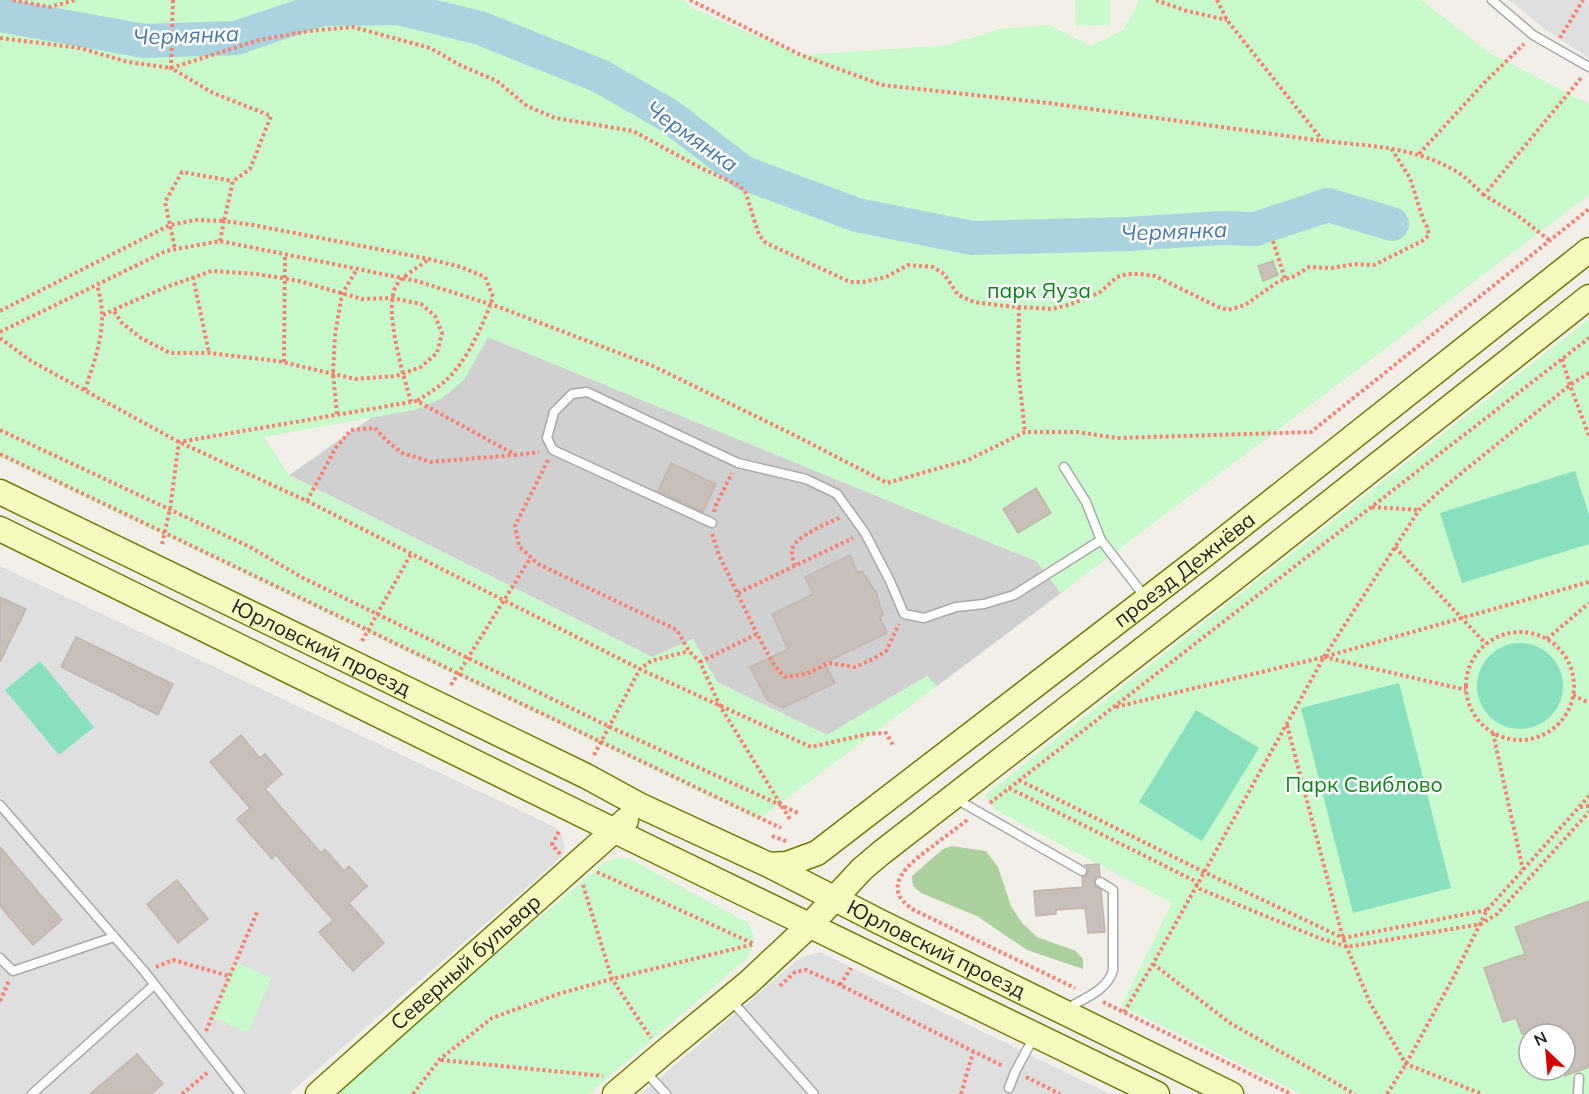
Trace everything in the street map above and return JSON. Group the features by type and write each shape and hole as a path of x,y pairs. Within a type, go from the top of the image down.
{"main road":[{"name":"проезд Дежнёва","path":"769,865 787,864 817,853 1147,600 1589,250"},
{"name":"проезд Дежнёва","path":"836,898 868,863 1218,591 1589,297"},
{"name":"Юрловский проезд","path":"0,492 586,776 641,806 769,865 1231,1094"},
{"name":"Юрловский проезд","path":"0,529 1157,1094"},
{"path":"615,831 641,806"},
{"name":"Северный бульвар","path":"318,1094 615,831"},
{"path":"631,1081 730,999 836,898"}],"lane":[{"path":"1492,0 1533,35 1589,68"},
{"path":"712,523 554,450 548,438 554,412 572,394 586,392 738,463 806,478 837,494 865,533 904,614 924,618 1014,595 1101,540"},
{"path":"1064,467 1086,502 1101,540 1147,600"},
{"path":"953,797 1082,871"},
{"path":"0,806 144,971 240,1094"},
{"path":"1062,1012 1104,986 1112,977 1113,890 1100,882"},
{"path":"0,958 13,970 114,938"},
{"path":"32,1094 154,985"},
{"path":"730,999 814,1094"},
{"path":"1009,1088 1035,1035"},
{"path":"1578,1094 1579,1078"},
{"path":"631,1081 666,1094"}],"path":[{"path":"13,0 50,7 75,0"},
{"path":"171,68 173,0"},
{"path":"690,0 801,55 882,85 1048,103 1323,141 1391,148 1419,154 1460,174 1484,195 1517,215 1549,240"},
{"path":"1156,0 1187,11 1227,20"},
{"path":"1217,0 1227,20 1323,141"},
{"path":"1554,48 1583,0"},
{"path":"171,68 259,40 309,31 353,27 430,48 497,81 527,106 555,118 633,131 701,168 738,185 745,191 759,235 766,243 850,282 886,277 908,265 933,267 944,274 958,295 974,302 1019,307 1052,309 1068,305 1099,293 1117,277 1140,274 1155,276 1228,310 1245,305 1279,281 1295,276 1308,267 1374,265 1422,241 1429,235 1410,178 1391,148"},
{"path":"1419,154 1484,83 1533,35"},
{"path":"0,38 80,48 128,62 171,68 213,93 271,116 250,169 232,181 182,172 165,202 175,249"},
{"path":"1484,195 1589,68"},
{"path":"220,241 232,181"},
{"path":"0,332 166,251 220,241 417,281 490,304 653,366 887,483 968,460 1025,432 1077,432 1117,438 1311,432 1589,209"},
{"path":"0,311 170,225 196,220 224,221 290,231 429,259 461,267 485,277 493,297 482,327 461,362 444,382 414,401 179,442"},
{"path":"1272,241 1285,279"},
{"path":"284,362 285,254"},
{"path":"429,259 396,286 392,298 394,334 403,373 414,401 516,455"},
{"path":"338,414 333,374 334,335 342,294 357,269"},
{"path":"103,315 113,310 165,288 212,270 300,281 362,299 392,298 421,304 435,316 442,333 437,353 421,367 396,376 355,379 284,362 209,352 170,353 141,338 113,310"},
{"path":"192,278 209,352"},
{"path":"85,390 101,339 103,315 97,285"},
{"path":"1019,307 1018,368 1025,432"},
{"path":"898,892 902,872 910,863 1589,338"},
{"path":"0,339 31,361 179,442 308,501 640,669 720,706 811,747 868,734 886,733 893,745"},
{"path":"1562,359 1589,434"},
{"path":"1124,1012 1154,964 1324,657 1419,510 1570,385 1589,373"},
{"path":"308,501 335,449 351,430 375,428 402,453 431,462 554,450"},
{"path":"0,430 250,547 303,578 608,726 800,814"},
{"path":"162,544 170,509 179,442"},
{"path":"554,450 515,526 519,546 538,564 677,630 689,651 700,662 720,706 791,821"},
{"path":"0,454 781,828"},
{"path":"738,463 716,505 710,529 719,555 757,634 774,665 785,677 806,674 829,663 855,667 873,659 885,651 904,614"},
{"path":"1372,507 1419,510"},
{"path":"795,566 792,556 793,548 800,538 850,511"},
{"path":"738,593 865,533"},
{"path":"1395,547 1486,644"},
{"path":"362,641 411,554"},
{"path":"451,684 531,557"},
{"path":"1112,708 1324,657 1589,582"},
{"path":"1547,639 1589,603"},
{"path":"1522,632 1547,639 1557,647 1568,663 1574,682 1573,694 1563,718 1543,735 1530,739 1504,738 1493,733 1482,725 1468,703 1466,690 1470,665 1486,644 1497,637 1522,632"},
{"path":"700,662 757,634"},
{"path":"594,755 640,669 651,661 689,651"},
{"path":"1324,657 1466,690"},
{"path":"1573,694 1589,703"},
{"path":"1286,724 1343,938 1370,1003 1406,1064 1482,1094"},
{"path":"1493,733 1523,870"},
{"path":"1019,780 1343,938 1487,910"},
{"path":"1009,788 1193,880 1200,888 1286,925 1347,947 1481,924 1497,914 1589,812"},
{"path":"1387,1094 1406,1064 1487,910 1589,796"},
{"path":"1579,807 1589,806"},
{"path":"560,829 552,845 560,855"},
{"path":"413,1094 440,1059 492,1018 558,993 612,979 754,944 596,871 582,884 612,979 662,1053"},
{"path":"201,1042 258,910"},
{"path":"144,971 173,960 230,976"},
{"path":"1154,964 1230,1023 1355,1094"},
{"path":"840,985 850,968"},
{"path":"778,987 795,972 806,970 1060,1094"},
{"path":"961,1094 973,1052"},
{"path":"440,1059 631,1081"},
{"path":"182,1094 217,1064"}],"shaded area":[{"path":"1509,0 1589,0 1589,58 1546,30"},
{"path":"488,337 1036,561 1061,593 937,686 927,676 827,735 717,682 693,639 652,657 289,475"},
{"path":"0,566 555,827 564,842 561,858 289,1094 0,1094"},
{"path":"816,953 822,953 1110,1094 641,1094 795,962"}],"green space":[{"name":"парк Яуза","path":"0,0 684,0 694,9 801,55 949,45 999,29 1049,25 1091,46 1123,30 1139,0 1421,0 1490,53 1589,104 1589,195 1061,593 1036,561 488,337 464,380 441,399 414,410 264,437 289,475 652,657 693,639 717,682 827,735 927,676 937,686 758,820 0,457"},
{"path":"1075,0 1110,0 1110,25 1076,26"},
{"name":"Парк Свиблово","path":"1589,319 1589,1094 1301,1094 1121,1006 1172,903 995,810 985,795"},
{"path":"1575,471 1589,515 1589,544 1462,583 1440,513"},
{"path":"1512,643 1528,643 1551,655 1560,669 1563,686 1560,703 1551,717 1528,729 1512,729 1496,722 1484,710 1477,694 1477,678 1484,662 1496,650"},
{"path":"40,661 94,727 59,755 5,690"},
{"path":"1399,683 1451,888 1353,913 1301,708"},
{"path":"1196,710 1259,748 1202,841 1139,802"},
{"path":"952,846 986,851 998,867 1011,906 1022,923 1037,937 1076,951 1083,959 1083,969 1027,950 977,916 921,893 913,886 912,876 943,849"},
{"path":"628,858 747,922 753,933 754,942 745,960 589,1094 332,1094 605,862"},
{"path":"235,962 271,978 248,1033 212,1017"}],"building":[{"path":"1273,261 1278,275 1263,281 1258,266"},
{"path":"671,463 716,484 703,512 658,491"},
{"path":"1036,488 1051,513 1018,533 1003,509"},
{"path":"850,555 858,573 862,571 876,592 883,615 880,617 887,633 825,663 835,683 783,708 767,700 750,667 788,649 772,614 813,594 805,577"},
{"path":"0,597 26,609 0,662"},
{"path":"76,637 173,684 158,715 61,667"},
{"path":"241,735 260,758 265,754 282,774 265,789 321,853 325,849 344,871 349,866 367,886 349,903 384,943 353,971 319,932 333,920 276,855 272,859 237,819 250,808 210,762"},
{"path":"0,847 62,920 33,945 0,906"},
{"path":"1099,864 1100,876 1095,878 1094,882 1101,890 1105,932 1088,933 1085,908 1056,910 1056,914 1036,916 1034,891 1083,887 1082,877 1088,872 1085,865"},
{"path":"177,880 208,919 178,943 147,904"},
{"path":"1589,901 1589,1067 1577,1072 1577,1022 1518,1022 1516,1018 1503,1022 1484,968 1525,954 1515,927"},
{"path":"137,1054 163,1084 151,1094 90,1094"}],"waterway":[{"name":"Чермянка","path":"0,15 144,41 236,38 322,9 398,8 480,28 600,76 668,115 744,173 857,215 972,238 1128,234 1221,228 1255,229 1328,205 1392,224"}]}
